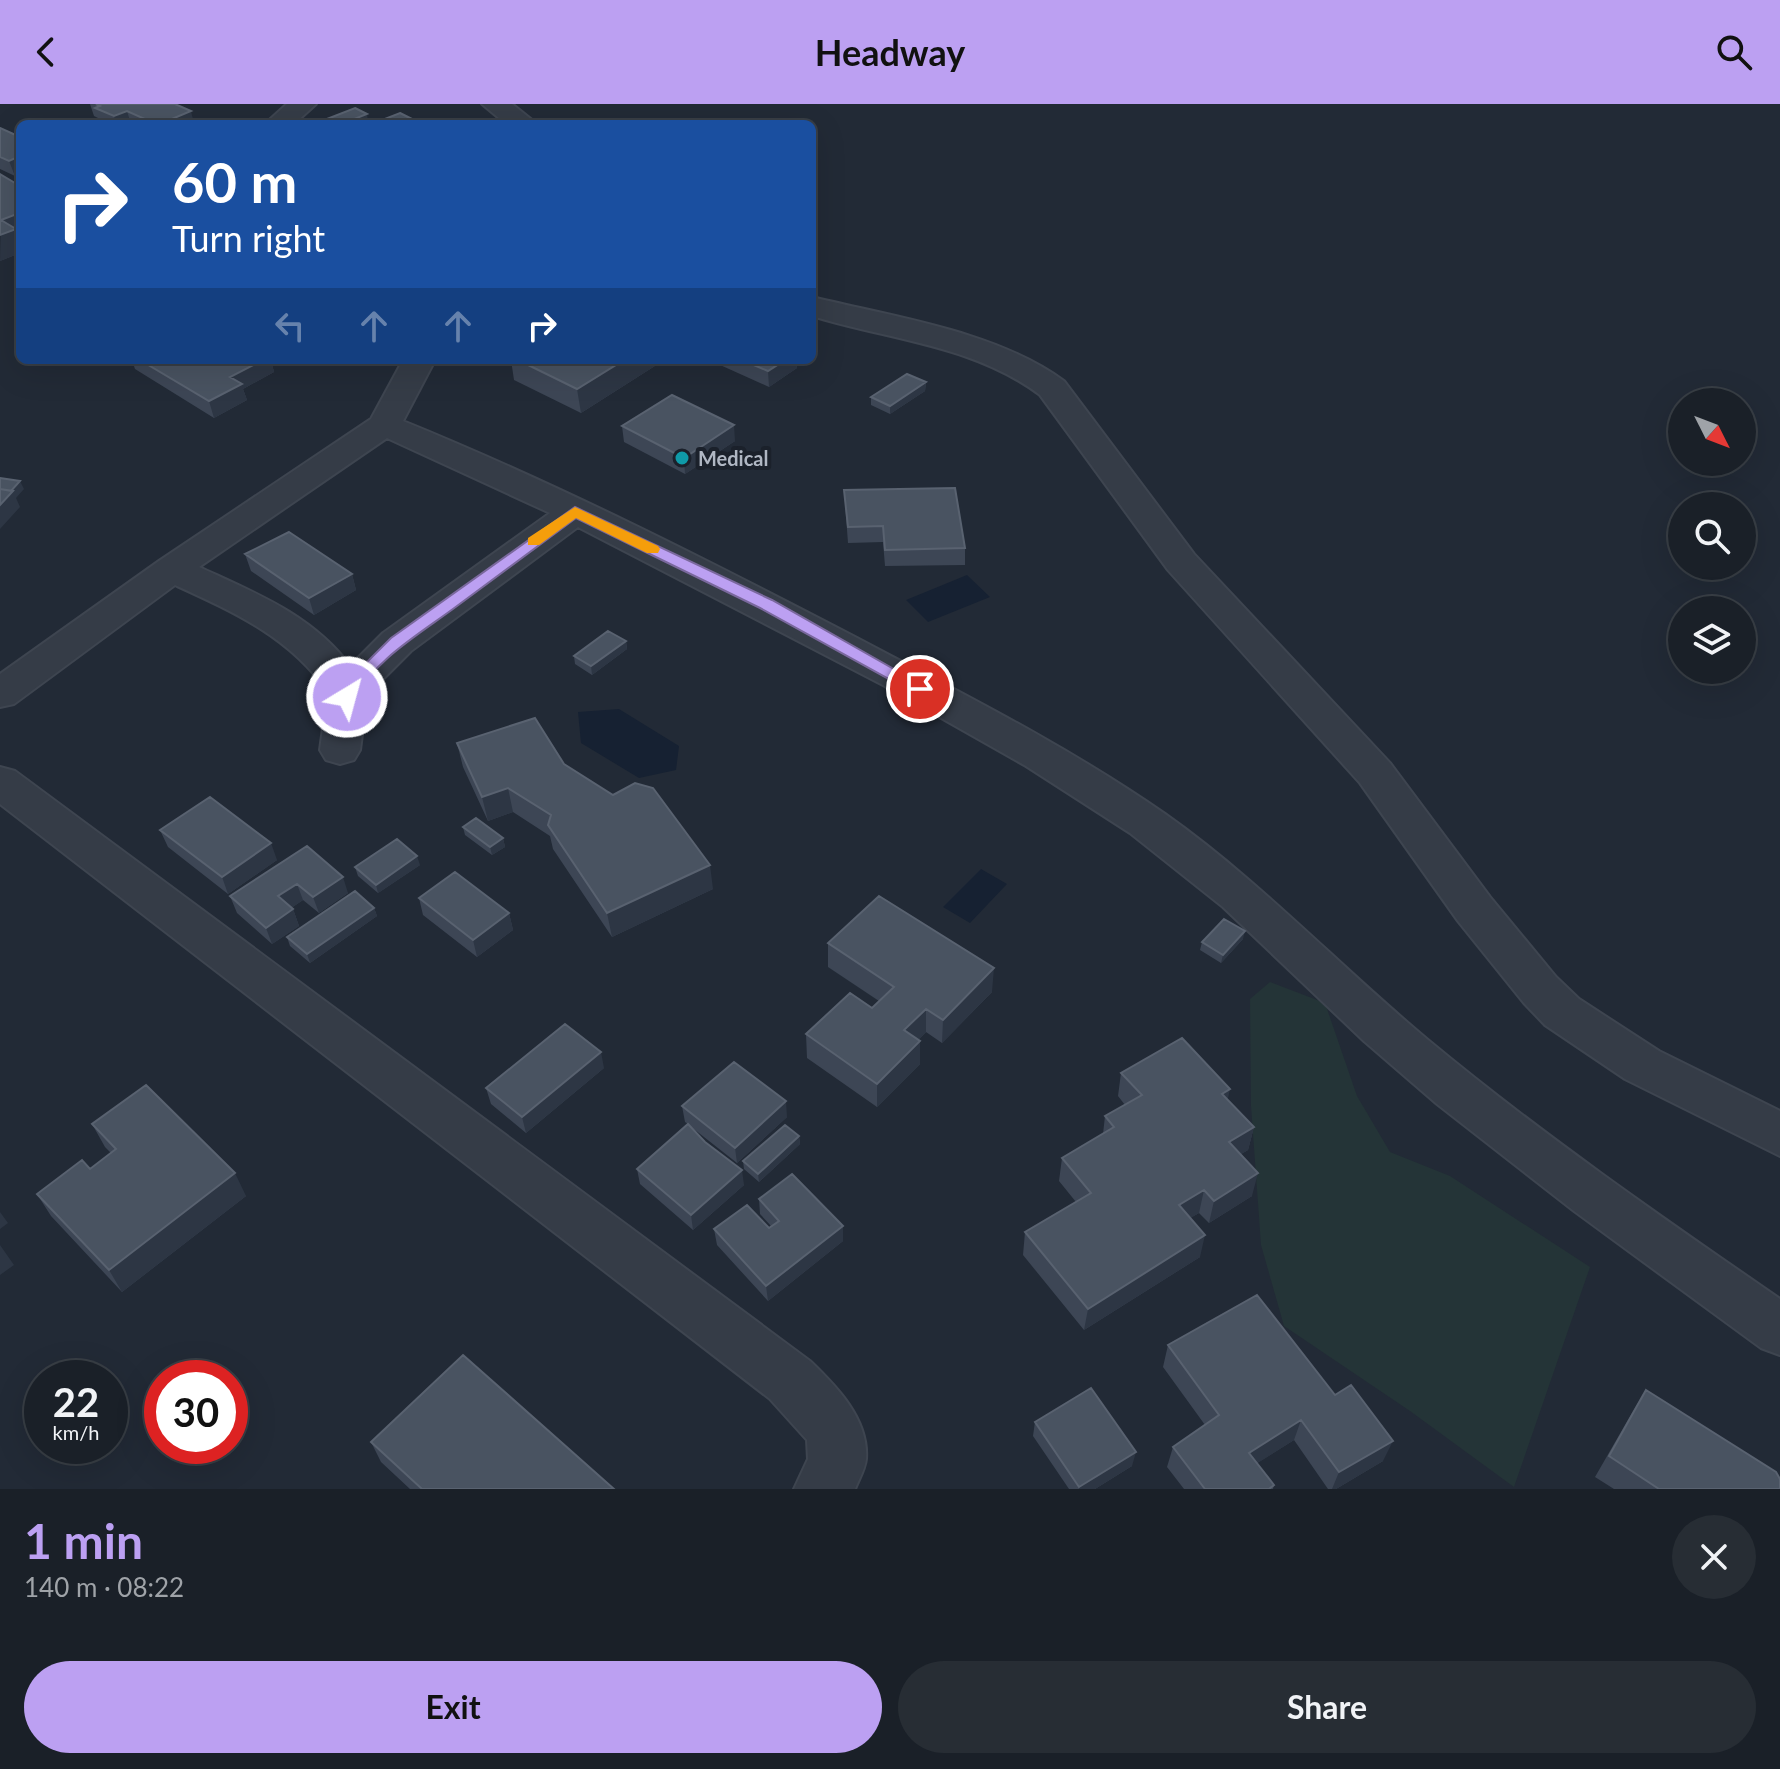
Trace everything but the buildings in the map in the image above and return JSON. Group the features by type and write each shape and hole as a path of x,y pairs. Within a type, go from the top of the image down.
{"street":[{"path":"283,120 303,104"},
{"path":"495,104 518,120"},
{"path":"816,307 958,344 1027,368 1041,377 1181,562 1375,773 1474,909 1540,990 1562,1012 1642,1065 1780,1135"},
{"path":"0,694 172,569 384,425 417,364"},
{"path":"384,425 447,450 766,604 998,732 1152,828 1233,891 1362,1012 1459,1095 1631,1225 1780,1330"},
{"path":"340,750 348,691 397,642 575,512"},
{"path":"172,569 304,639 327,661 348,691"},
{"path":"0,782 790,1380 820,1408 837,1439 837,1463 823,1489"}],"shaded area":[{"path":"1270,982 1325,1003 1357,1096 1390,1152 1450,1176 1590,1267 1514,1487 1410,1411 1284,1326 1261,1245 1251,1106 1250,999"}],"water":[{"path":"967,575 990,597 928,622 906,600"},
{"path":"619,709 679,746 676,770 639,778 581,743 578,712"},
{"path":"981,869 1007,884 970,923 943,907"}],"slow traffic":[{"path":"534,542 575,512 652,549"}],"place":[{"name":"Medical","path":"682,458"}],"route":[{"path":"347,697 348,691 364,672 397,642 575,512 766,604 920,689"}]}
